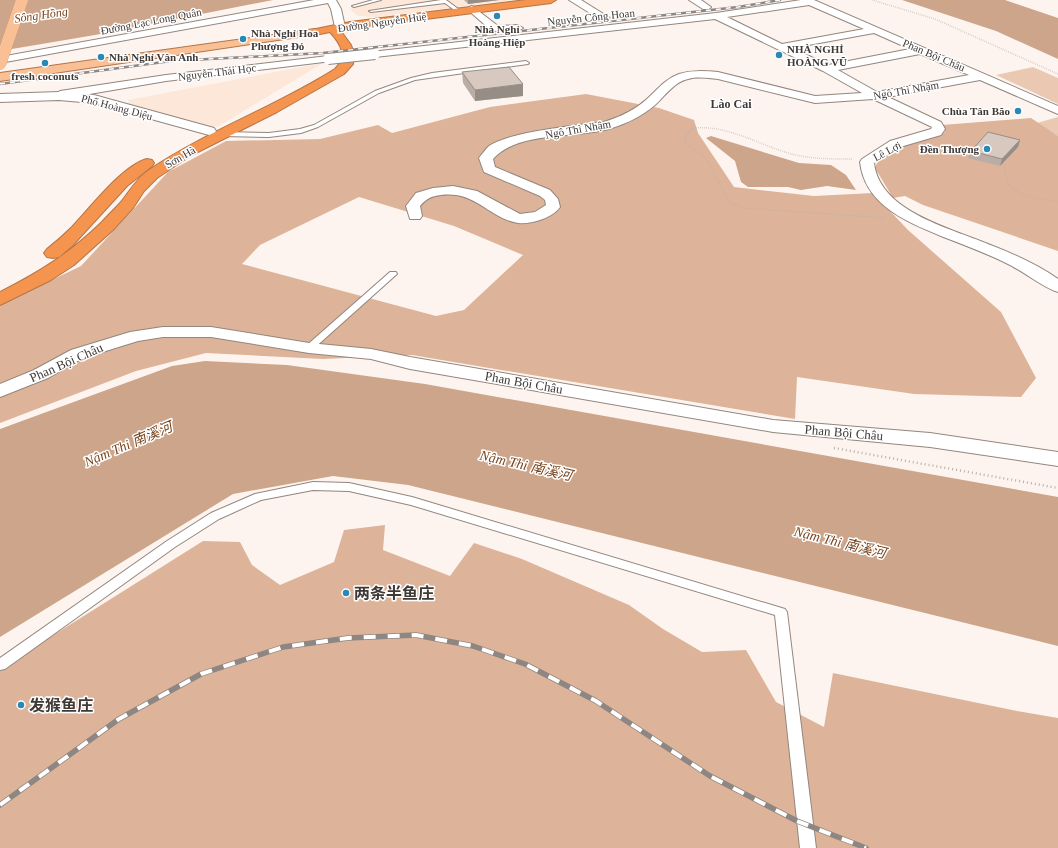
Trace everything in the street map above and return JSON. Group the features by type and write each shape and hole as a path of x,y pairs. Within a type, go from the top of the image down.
{"highway":[{"name":"Đường Nguyễn Huệ","path":"315,32 472,9 551,0"},
{"name":"Sơn Hà","path":"40,261 68,242 137,169 160,155 216,133 317,86 342,71 346,64 348,53 336,28"},
{"name":"Sơn Hà","path":"0,299 45,276 68,261 107,226 127,205 138,188 152,175 216,133 312,80 330,66 334,48 330,37 315,32"}],"main road":[{"path":"0,64 22,0"},
{"name":"Đường Nguyễn Huệ","path":"0,77 315,32"},
{"path":"0,70 35,73"}],"street":[{"path":"330,0 336,9 336,28"},
{"name":"Đường Lạc Long Quân","path":"0,60 330,0"},
{"name":"Nguyễn Công Hoan","path":"574,0 609,17 589,20"},
{"name":"Lê Lợi","path":"694,0 711,11 781,47 827,68 876,96 932,121 939,129 936,132 895,144 873,157 868,162 868,170 872,183 884,199 912,218 1033,270 1058,287"},
{"name":"Nguyễn Công Hoan","path":"667,11 711,11 759,0"},
{"name":"Nguyễn Công Hoan","path":"375,54 711,11 808,1"},
{"name":"Phan Bội Châu","path":"808,1 924,50 1058,110"},
{"path":"472,9 495,28 500,30 527,27"},
{"path":"781,47 876,30"},
{"path":"827,68 924,50"},
{"name":"Nguyễn Thái Học","path":"60,94 166,78 375,54"},
{"name":"Ngô Thì Nhậm","path":"415,216 413,206 421,196 446,191 464,192 473,195 510,217 530,218 548,211 554,207 554,202 545,193 489,169 485,164 485,159 488,154 494,149 512,141 606,126 646,106 672,80 680,76 701,75 728,78 811,100 876,96 983,76"},
{"name":"Phố Hoàng Diệu","path":"0,98 60,94 94,99 216,133"},
{"name":"Phan Bội Châu","path":"0,391 41,374 78,354 136,336 163,332 211,332 308,348 371,354 410,363 773,426 930,440 1058,459"}],"lane":[{"path":"354,6 379,0"},
{"path":"371,11 444,1 460,11"},
{"path":"216,133 269,134 301,131 316,126 377,92 413,79 526,62"},
{"path":"308,348 393,274"},
{"path":"0,665 171,544 232,507 273,492 313,486 349,487 378,492 477,519 781,612 808,848"}],"path":[{"path":"872,0 935,19 1058,74"},
{"path":"873,157 852,159 812,158 770,147 736,132 714,128 694,128 684,138 687,144 705,157 730,203 736,206 745,208 890,218 912,218"},
{"path":"1003,163 1007,181 1012,188 1024,194 1058,202"}],"shaded area":[{"path":"381,0 512,0 377,17 358,16 350,9"},
{"path":"323,63 217,127 162,119 131,108 128,100"},
{"path":"1033,67 1058,78 1058,104 996,75"},
{"path":"586,94 659,108 694,120 698,133 734,187 814,196 873,193 908,230 1001,312 1036,378 1021,397 914,394 797,377 795,419 412,355 323,359 206,353 136,371 0,423 0,305 81,266 168,172 226,141 320,139 378,125 392,133 490,107","holes":["359,197 454,226 523,255 464,310 436,316 242,264 260,245"]},
{"path":"1058,117 1058,136 1037,123"},
{"path":"1031,118 1058,136 1058,251 923,205 905,196 893,198 875,168 879,160 895,149 915,140 945,132 942,125"},
{"path":"385,525 383,550 450,576 474,543 522,559 629,605 663,629 702,652 746,650 776,702 824,727 833,673 1058,718 1058,848 0,848 0,671 36,646 203,541 240,542 252,565 280,585 334,562 344,530"}],"water":[{"name":"Sông Hồng","path":"0,0 273,0 95,35 0,51"},
{"path":"902,0 1005,0 1058,18 1058,59 996,31"},
{"path":"711,136 799,163 831,165 846,175 856,190 827,186 801,190 788,187 748,187 741,182 735,161 706,138"},
{"name":"Nậm Thi 南溪河","path":"205,361 287,365 425,384 1058,497 1058,646 408,485 333,476 233,494 0,637 0,429 172,366"}],"building":[{"path":"509,67 523,84 475,90 462,72"},
{"path":"988,132 1020,140 1002,159 971,151"}],"railway":[{"path":"0,84 171,61 323,53 738,7 780,0"},
{"path":"0,805 119,719 201,674 283,647 348,638 416,635 473,646 525,664 596,701 710,776 797,821 866,848"}],"place":[{"name":"Nhà Nghỉ Hoàng Hiệp","path":"497,16"},
{"name":"Nhà Nghỉ Hoa Phượng Đỏ","path":"243,39"},
{"name":"NHÀ NGHỈ HOÀNG VŨ","path":"779,55"},
{"name":"Nhà Nghỉ Vân Anh","path":"101,57"},
{"name":"fresh coconuts","path":"45,63"},
{"name":"Chùa Tân Băo","path":"1018,111"},
{"name":"Đền Thượng","path":"987,149"},
{"name":"两条半鱼庄","path":"346,593"},
{"name":"发猴鱼庄","path":"21,705"}],"district":[{"name":"Lào Cai","path":"731,104"}]}
